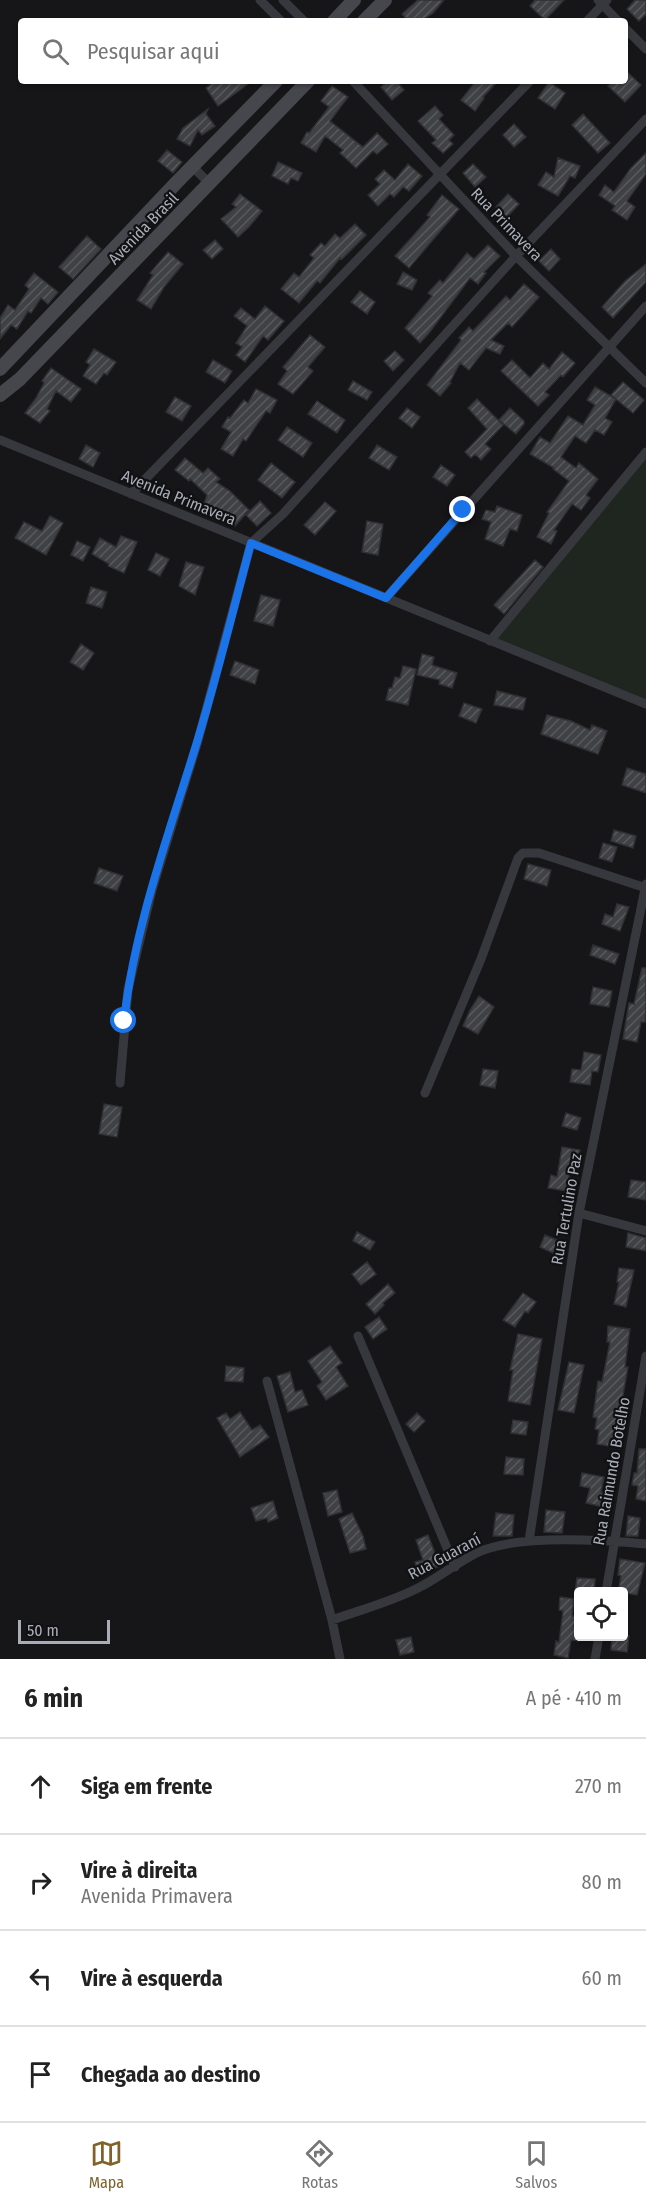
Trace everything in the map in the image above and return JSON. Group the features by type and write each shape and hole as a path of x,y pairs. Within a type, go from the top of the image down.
{"street":[{"path":"260,0 280,18"},
{"path":"284,0 301,18"},
{"path":"337,18 354,0"},
{"path":"367,18 385,0"},
{"path":"589,18 602,2 615,18"},
{"path":"287,18 296,12"},
{"path":"628,31 646,50"},
{"name":"Avenida Brasil","path":"0,367 273,84"},
{"name":"Avenida Brasil","path":"0,395 20,379 305,84"},
{"name":"Rua Primavera","path":"356,84 516,256 646,383"},
{"path":"131,494 527,84"},
{"path":"120,1083 128,989 152,890 196,744 251,543 283,514 516,256 646,119"},
{"path":"193,167 209,183"},
{"path":"386,598 646,306"},
{"name":"Avenida Primavera","path":"0,440 646,704"},
{"path":"490,640 646,452"},
{"path":"425,1093 481,959 518,858 523,853 539,853 646,886"},
{"name":"Rua Tertulino Paz","path":"529,1541 579,1213 646,886"},
{"path":"579,1213 646,1230"},
{"path":"358,1336 455,1568"},
{"name":"Rua Raimundo Botelho","path":"607,1587 646,1356"},
{"path":"267,1381 332,1620 340,1659"},
{"name":"Rua Guaraní","path":"332,1620 416,1590 487,1548 529,1541 614,1541 646,1544"},
{"path":"596,1659 598,1641"}],"shaded area":[{"path":"646,452 646,704 490,641"}],"building":[{"path":"418,0 444,0 426,18 405,18 402,14"},
{"path":"535,0 564,0 547,18 543,18 530,6"},
{"path":"635,0 646,0 646,14 639,21 627,9"},
{"path":"628,73 641,85 625,102 608,86 628,84"},
{"path":"211,84 248,84 218,106 206,88"},
{"path":"384,84 399,84 404,90 392,100 381,87"},
{"path":"474,84 495,84 483,97 475,111 461,100"},
{"path":"548,84 552,84 565,93 555,109 538,98"},
{"path":"332,86 348,97 330,121 363,147 377,133 388,144 377,154 373,151 356,168 340,153 343,150 325,136 316,152 301,143 307,132 309,133 329,107 321,101"},
{"path":"435,106 443,115 439,119 454,135 449,140 453,144 443,153 432,143 436,140 418,121"},
{"path":"208,109 206,114 215,126 202,135 198,130 190,146 177,139 183,128"},
{"path":"583,114 610,143 598,153 572,125"},
{"path":"514,124 526,137 514,147 503,135"},
{"path":"167,150 182,162 173,173 158,161"},
{"path":"646,153 646,174 627,201 635,207 627,220 612,210 615,206 599,195 605,185 614,192 631,168"},
{"path":"558,158 580,166 575,178 570,176 558,196 538,185 546,172 554,177"},
{"path":"278,162 302,173 298,181 291,178 288,184 272,176"},
{"path":"408,164 422,176 409,191 403,187 394,197 390,194 378,206 368,195 380,184 375,179 384,170 395,180"},
{"path":"473,164 486,177 475,187 463,173"},
{"path":"240,194 262,211 238,237 221,219 236,207 232,204"},
{"path":"508,194 519,204 507,217 496,207"},
{"path":"442,195 459,209 409,268 395,256 430,217 427,215"},
{"path":"355,224 366,235 342,259 340,258 320,283 317,281 299,303 281,289 294,273 299,277 314,258 310,255 321,243 325,246 335,234 340,238"},
{"path":"87,236 101,249 73,279 59,267"},
{"path":"215,240 223,249 212,259 203,250"},
{"path":"488,245 500,256 484,272 486,273 478,284 470,278 420,343 405,328 432,296 428,293 440,280 443,283 467,253 474,259"},
{"path":"551,249 560,259 549,271 539,261"},
{"path":"168,252 183,264 164,287 151,309 137,300 153,275 150,273"},
{"path":"646,264 646,282 613,318 602,307 625,281"},
{"path":"403,272 417,280 412,290 397,284"},
{"path":"34,273 58,292 48,304 41,298 31,313 28,311 17,329 11,325 0,339 0,318 8,305 15,310 29,289 25,285"},
{"path":"524,284 539,297 512,327 508,323 491,340 504,346 500,354 486,348 469,370 460,363 451,383 440,396 427,385 469,327 473,331 506,296 510,300"},
{"path":"360,291 375,302 367,314 351,302"},
{"path":"265,306 284,321 268,340 263,336 245,362 236,355 242,347 236,343 247,326 234,316 241,308 255,319"},
{"path":"310,335 325,347 308,367 313,371 293,394 278,384 287,371 283,367"},
{"path":"94,349 116,362 107,375 104,373 96,384 83,376 90,365 86,362"},
{"path":"395,351 404,360 393,371 384,361"},
{"path":"562,352 575,363 545,392 549,395 538,406 501,371 512,360 530,378 543,363 549,369"},
{"path":"213,360 232,371 225,383 206,372"},
{"path":"51,368 81,389 71,402 56,391 47,409 50,411 40,423 25,413 36,398 44,383 42,381"},
{"path":"353,381 372,392 367,400 348,390"},
{"path":"623,382 644,400 633,413 611,395"},
{"path":"595,387 616,399 605,418 612,422 604,435 595,430 586,443 575,436 561,457 576,468 579,463 598,479 586,495 590,498 581,510 572,504 554,530 557,531 551,544 537,537 549,513 547,512 569,481 554,468 530,454 540,437 550,443 568,416 583,425 595,405 587,400"},
{"path":"256,389 277,400 270,413 266,411 246,441 243,439 233,456 221,449 231,432 222,427 244,400 248,403"},
{"path":"175,397 191,406 182,421 166,412"},
{"path":"477,399 503,425 485,444 491,449 481,460 475,454 471,458 465,452 487,429 468,408"},
{"path":"317,401 345,420 337,433 308,414"},
{"path":"407,408 420,417 412,428 399,418"},
{"path":"510,408 524,421 516,434 499,420"},
{"path":"287,427 312,443 303,457 278,440"},
{"path":"86,445 100,453 93,467 79,459"},
{"path":"377,445 397,457 389,470 369,458"},
{"path":"185,458 203,473 208,468 220,479 216,482 230,491 249,510 235,526 213,507 211,514 202,510 207,495 190,479 189,481 175,470"},
{"path":"271,463 295,482 282,498 258,480"},
{"path":"441,465 455,475 447,486 433,477"},
{"path":"260,501 271,513 257,526 246,515"},
{"path":"325,502 336,511 315,535 304,525"},
{"path":"497,506 522,515 517,531 510,529 503,546 485,539 491,522 482,519 486,510 495,512"},
{"path":"50,516 63,523 46,555 15,538 24,522 42,531"},
{"path":"367,521 383,524 378,555 362,552"},
{"path":"121,536 137,542 124,573 108,566 109,564 92,554 100,538 116,547"},
{"path":"77,541 90,547 83,561 71,555"},
{"path":"156,553 169,559 160,576 148,570"},
{"path":"535,560 543,567 504,614 494,605"},
{"path":"186,562 204,567 195,595 179,586"},
{"path":"91,587 107,592 102,608 86,603"},
{"path":"261,595 280,600 273,626 254,621"},
{"path":"81,644 94,653 83,670 70,662"},
{"path":"422,654 434,657 432,665 457,673 452,688 439,684 440,680 417,675"},
{"path":"235,661 259,670 255,684 230,675"},
{"path":"403,666 416,669 408,705 386,700 395,677 400,678"},
{"path":"497,691 526,698 523,710 494,705"},
{"path":"464,703 482,709 476,723 459,716"},
{"path":"547,715 571,721 590,730 592,725 607,731 598,754 541,734"},
{"path":"627,768 646,774 646,793 622,785"},
{"path":"614,830 636,836 633,848 611,841"},
{"path":"603,843 617,847 612,862 599,858"},
{"path":"528,864 551,870 547,886 524,879"},
{"path":"99,868 123,876 117,891 94,883"},
{"path":"617,904 629,907 620,931 602,924 605,914 613,917"},
{"path":"593,945 619,954 615,964 590,955"},
{"path":"642,968 646,968 645,1022 641,1022 637,1042 623,1039 629,1003 634,1004"},
{"path":"593,987 612,991 609,1007 590,1004"},
{"path":"479,996 494,1007 478,1034 463,1026"},
{"path":"584,1052 601,1055 598,1072 592,1071 590,1085 570,1082 572,1069 581,1070"},
{"path":"483,1069 498,1071 495,1088 480,1085"},
{"path":"104,1104 122,1107 117,1137 99,1134"},
{"path":"566,1113 581,1118 577,1130 562,1126"},
{"path":"562,1147 580,1150 576,1173 570,1172 566,1191 548,1188 551,1175 557,1177"},
{"path":"631,1180 646,1182 646,1200 628,1197"},
{"path":"357,1232 375,1242 370,1250 353,1241"},
{"path":"628,1233 646,1238 646,1251 626,1247"},
{"path":"545,1235 559,1241 553,1253 540,1247"},
{"path":"367,1262 376,1274 361,1285 352,1274"},
{"path":"619,1268 634,1270 626,1307 614,1304 619,1282 617,1282"},
{"path":"388,1284 395,1293 375,1314 366,1304"},
{"path":"523,1293 536,1302 528,1313 525,1311 515,1327 503,1320"},
{"path":"379,1317 387,1329 373,1339 365,1327"},
{"path":"608,1326 630,1329 625,1367 628,1367 614,1447 597,1444 599,1430 595,1429 597,1418 593,1417 598,1381 602,1382 610,1342 607,1342"},
{"path":"518,1334 542,1339 530,1405 508,1401 513,1370 510,1370"},
{"path":"330,1346 342,1363 336,1367 348,1386 326,1400 317,1386 322,1382 308,1361"},
{"path":"569,1362 584,1365 574,1413 558,1410"},
{"path":"226,1366 244,1368 243,1382 225,1381"},
{"path":"290,1372 295,1392 302,1390 308,1405 288,1412 277,1376"},
{"path":"240,1412 252,1430 260,1425 269,1437 240,1457 217,1418 226,1413 230,1419"},
{"path":"417,1413 425,1421 414,1432 406,1424"},
{"path":"513,1420 528,1422 526,1435 511,1433"},
{"path":"639,1449 646,1449 646,1501 636,1499 638,1486 632,1485 634,1473 637,1473"},
{"path":"506,1457 524,1459 523,1475 504,1474"},
{"path":"582,1473 604,1477 601,1492 606,1493 603,1507 586,1503 590,1488 580,1486"},
{"path":"337,1490 342,1512 328,1516 323,1493"},
{"path":"273,1501 278,1518 268,1522 267,1518 256,1521 251,1508"},
{"path":"546,1510 565,1512 562,1533 544,1532"},
{"path":"352,1513 363,1536 366,1549 350,1553 339,1519"},
{"path":"496,1513 514,1515 512,1536 493,1536"},
{"path":"628,1516 640,1518 638,1536 626,1536"},
{"path":"428,1535 440,1566 418,1573 415,1562 423,1560 416,1540"},
{"path":"620,1559 645,1563 637,1595 628,1594 628,1587 619,1587 621,1576 618,1575"},
{"path":"577,1578 595,1579 594,1587 576,1587"},
{"path":"560,1597 574,1599 572,1616 574,1616 574,1640 571,1640 568,1658 554,1655 556,1641 559,1642 563,1611 559,1610"},
{"path":"629,1636 627,1652 611,1650 612,1641 628,1641"},
{"path":"411,1637 414,1652 400,1655 396,1640"}],"route":[{"path":"124,1021 128,989 152,890 196,744 251,543 386,598 463,510"}]}
